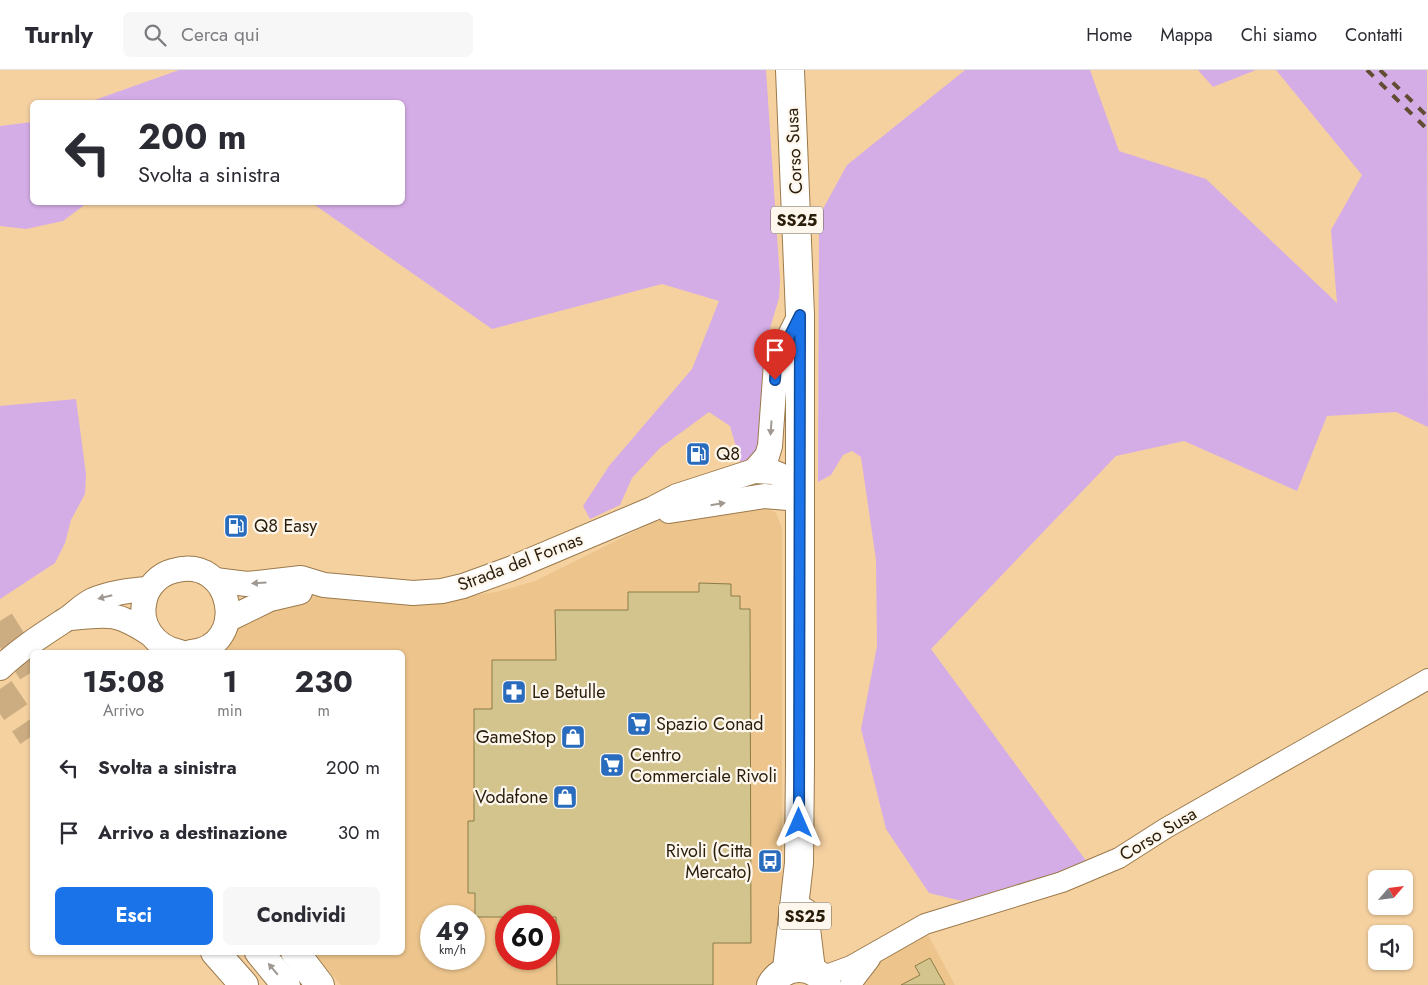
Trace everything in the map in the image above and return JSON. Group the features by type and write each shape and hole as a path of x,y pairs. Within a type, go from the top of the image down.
{"main road":[{"name":"Corso Susa","path":"790,70 800,315 799,863 803,977"},
{"path":"217,955 239,981"},
{"path":"261,955 286,985"},
{"path":"297,955 320,985"}],"street":[{"path":"754,471 767,456 770,446 776,363 800,315"},
{"name":"Strada del Fornas","path":"149,589 162,576 180,568 193,569 205,573 215,580 247,584 301,578 324,585 413,593 442,590 463,586 510,569 652,509 677,496 754,471 772,472 780,475 800,499"},
{"name":"Strada del Fornas","path":"652,509 672,511 764,496 800,499"},
{"path":"202,650 216,640 223,631 227,620 226,598 215,580"},
{"name":"Strada del Fornas","path":"227,620 270,599 324,585"},
{"path":"0,668 14,654 66,619 83,605 130,590 149,589 143,611 144,622 150,634"},
{"path":"66,619 101,615 116,616 131,621 150,634 159,644 170,650"},
{"name":"Corso Susa","path":"803,977 850,966 925,924 1062,882 1119,858 1166,828 1428,679"},
{"name":"Corso Susa","path":"850,985 873,954"}],"shaded area":[{"path":"179,70 766,70 780,280 779,298 768,335 764,445 742,468 730,426 709,412 660,448 632,478 620,505 590,519 583,506 609,466 692,369 719,301 662,284 492,329 315,205 405,205 405,100 95,100"},
{"path":"965,70 1090,70 1119,151 1206,179 1337,303 1331,230 1362,175 1276,70 1427,70 1428,427 1396,412 1327,416 1297,491 1184,441 1116,456 931,649 1087,862 1059,873 962,901 929,893 886,829 861,729 877,646 876,560 861,457 852,451 843,455 831,475 818,482 819,216 847,165"},
{"path":"1198,70 1256,70 1213,87"},
{"path":"30,122 30,205 84,205 63,221 26,229 0,226 0,126"},
{"path":"76,399 86,474 85,494 71,520 65,543 55,563 0,599 0,406"},
{"path":"754,506 766,507 776,513 782,528 782,935 776,966 764,985 341,985 315,955 405,955 405,650 215,650 241,626 296,598 331,595 447,599 497,592 535,581 660,519"},
{"path":"927,933 955,985 856,985 868,969"}],"building":[{"name":"Centro Commerciale Rivoli","path":"699,583 731,584 731,596 740,596 740,609 750,609 751,943 713,943 713,985 557,985 557,970 560,970 560,905 495,905 495,917 485,917 485,905 475,905 475,893 468,893 468,821 474,821 474,709 492,709 492,660 556,660 555,610 628,610 628,592 699,592"},
{"path":"930,958 945,985 901,985 920,975 915,966"}],"tunnel":[{"path":"0,621 30,669"},
{"path":"0,689 30,733"}],"railway":[{"path":"1367,70 1428,130"},
{"path":"1380,70 1428,117"}],"place":[{"name":"Q8","path":"698,454"},
{"name":"Q8 Easy","path":"236,526"},
{"name":"Le Betulle","path":"514,692"},
{"name":"Spazio Conad","path":"639,724"},
{"name":"GameStop","path":"573,737"},
{"name":"Centro Commerciale Rivoli","path":"612,765"},
{"name":"Vodafone","path":"565,797"},
{"name":"Rivoli (Citta Mercato)","path":"770,861"}],"route":[{"path":"775,380 776,363 800,315 799,823"}]}
